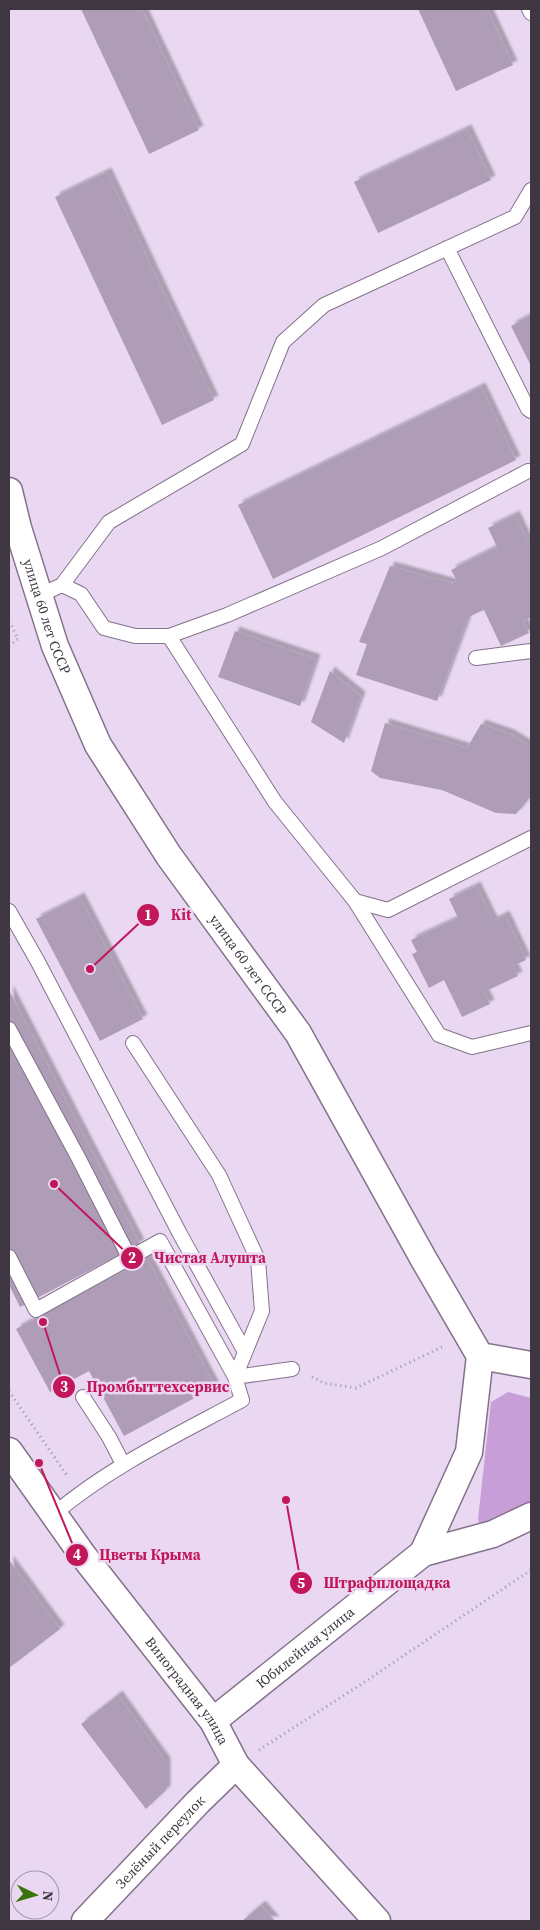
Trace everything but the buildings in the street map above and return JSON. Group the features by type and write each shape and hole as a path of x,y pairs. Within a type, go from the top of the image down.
{"street":[{"name":"улица 60 лет СССР","path":"9,491 51,590 55,646 98,745 169,856 298,1033 474,1346"},
{"path":"423,1552 469,1452 474,1346 531,1365"},
{"name":"Виноградная улица","path":"9,1451 82,1554 213,1721 236,1765 377,1921"},
{"name":"Юбилейная улица","path":"213,1721 423,1552 493,1534 531,1516"},
{"name":"Зелёный переулок","path":"85,1921 198,1802 236,1765"}],"lane":[{"path":"529,9 531,13"},
{"path":"51,590 109,522 242,444 283,342 324,305 515,217 531,190"},
{"path":"447,248 528,409 531,411"},
{"path":"51,590 81,594 104,628 135,636 169,636 227,615 382,548 528,471"},
{"path":"169,636 275,802 355,901 439,1035 472,1047 531,1033"},
{"path":"476,658 531,651"},
{"path":"355,901 388,910 531,838"},
{"path":"9,911 38,962 245,1352"},
{"path":"9,1029 80,1160 129,1257"},
{"path":"133,1043 219,1175 258,1260 262,1311 235,1377"},
{"path":"9,1257 36,1310 160,1241 235,1377 242,1400 123,1464 79,1492 54,1514"},
{"path":"235,1377 292,1368"},
{"path":"83,1398 109,1437 123,1464"}],"path":[{"path":"9,646 18,639 10,622"},
{"path":"292,1368 324,1383 356,1388 474,1346"},
{"path":"9,1391 35,1432 79,1492"},
{"path":"236,1765 363,1683 531,1570"}],"shaded area":[{"path":"508,1392 531,1398 531,1508 481,1529 478,1519 491,1402"}],"place":[{"name":"Kit","path":"90,969"},
{"name":"Чистая Алушта","path":"54,1184"},
{"name":"Промбыттехсервис","path":"43,1322"},
{"name":"Цветы Крыма","path":"39,1463"},
{"name":"Штрафплощадка","path":"286,1500"}]}
